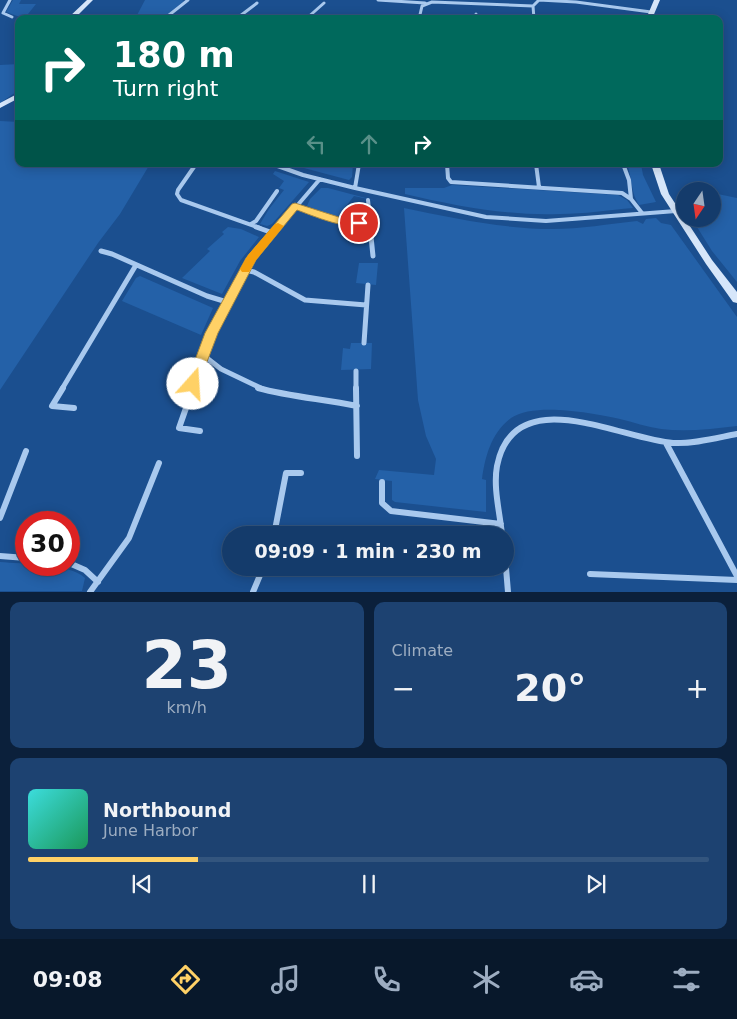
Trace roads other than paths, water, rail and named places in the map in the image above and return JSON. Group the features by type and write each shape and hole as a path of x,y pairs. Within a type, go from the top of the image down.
{"street":[{"path":"10,0 3,13 12,17"},
{"path":"74,15 90,0"},
{"path":"169,15 188,0"},
{"path":"378,0 533,6 539,0 554,0 650,15 657,0"},
{"path":"241,15 257,3"},
{"path":"310,15 324,3"},
{"path":"419,15 425,3"},
{"path":"533,6 534,15"},
{"path":"0,106 15,97"},
{"path":"194,167 178,190 178,197 184,201 273,233"},
{"path":"282,167 355,188 486,217 546,221 676,211 665,194 656,167"},
{"path":"355,188 358,180 359,167"},
{"path":"447,167 448,178 451,182 622,193 631,199 642,213"},
{"path":"536,167 539,188"},
{"path":"624,167 629,180 631,199"},
{"path":"200,431 179,428 202,355 227,302 252,258 320,179"},
{"path":"251,224 277,191"},
{"path":"368,200 373,256"},
{"path":"295,206 348,223 370,223"},
{"path":"687,228 709,262 737,298"},
{"path":"101,251 112,254 207,296 227,302"},
{"path":"74,408 52,406 136,265"},
{"path":"245,270 254,272 305,300 366,305"},
{"path":"364,343 368,285"},
{"path":"202,355 221,369 256,387 284,395 326,399 357,406"},
{"path":"356,371 357,456"},
{"path":"382,482 381,500 386,509 391,511 501,524 497,467 504,444 519,429 541,421 570,420 623,430 666,442 693,442 737,434"},
{"path":"666,442 737,576"},
{"path":"0,518 26,451"},
{"path":"90,592 129,538 159,463"},
{"path":"276,526 286,472 301,473"},
{"path":"0,556 15,557"},
{"path":"80,567 92,574 98,582"},
{"path":"590,574 737,580"},
{"path":"254,592 260,576"},
{"path":"507,576 508,592"}]}
